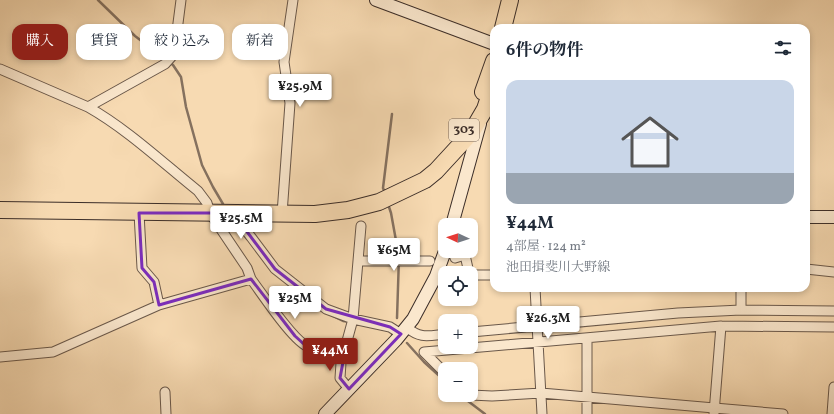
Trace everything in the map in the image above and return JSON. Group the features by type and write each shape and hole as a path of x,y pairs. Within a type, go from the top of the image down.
{"highway":[{"path":"504,24 510,0"},
{"path":"511,24 517,0"},
{"name":"303","path":"412,186 448,151 465,129 478,106 490,72"},
{"name":"303","path":"0,210 314,214 348,210 378,202 425,180 454,153 471,133 485,109 490,94"}],"main road":[{"path":"376,0 490,43"},
{"path":"454,218 485,109"},
{"path":"810,217 834,217"},
{"path":"326,414 413,319 447,258"}],"street":[{"path":"88,107 172,59 182,0"},
{"path":"282,214 290,103 284,62 293,0"},
{"path":"0,69 88,107 101,114 122,130 198,192 207,203 210,213 247,268 251,278 295,336 308,347 346,347"},
{"path":"139,212 142,268 154,282 159,305"},
{"path":"238,213 239,221 275,268 326,309 354,319 403,330 422,336 438,335"},
{"path":"349,389 340,378 341,363 354,319 361,226"},
{"path":"358,261 430,261"},
{"path":"810,269 834,272"},
{"path":"478,276 490,275"},
{"path":"0,358 53,352 159,305 251,278"},
{"path":"535,292 542,414"},
{"path":"741,292 741,310"},
{"path":"478,331 678,312 741,310 834,311"},
{"path":"438,366 424,352 721,326 834,328"},
{"path":"714,411 721,326"},
{"path":"587,338 587,414"},
{"path":"832,414 834,387"},
{"path":"165,392 166,414"},
{"path":"478,395 540,393 714,411 782,414"}],"highlighted area":[{"path":"139,213 238,213 239,221 275,269 326,309 390,327 401,334 349,389 340,378 346,346 307,347 295,336 251,279 159,305 154,282 142,268"}],"waterway":[{"path":"98,0 135,36 173,65 181,77 186,107 202,165 223,204"},
{"path":"385,193 383,188 392,114"},
{"path":"388,204 399,257 397,318"},
{"path":"235,223 247,239"},
{"path":"331,315 343,321 351,322"},
{"path":"407,343 438,375"},
{"path":"469,402 485,414"}]}
